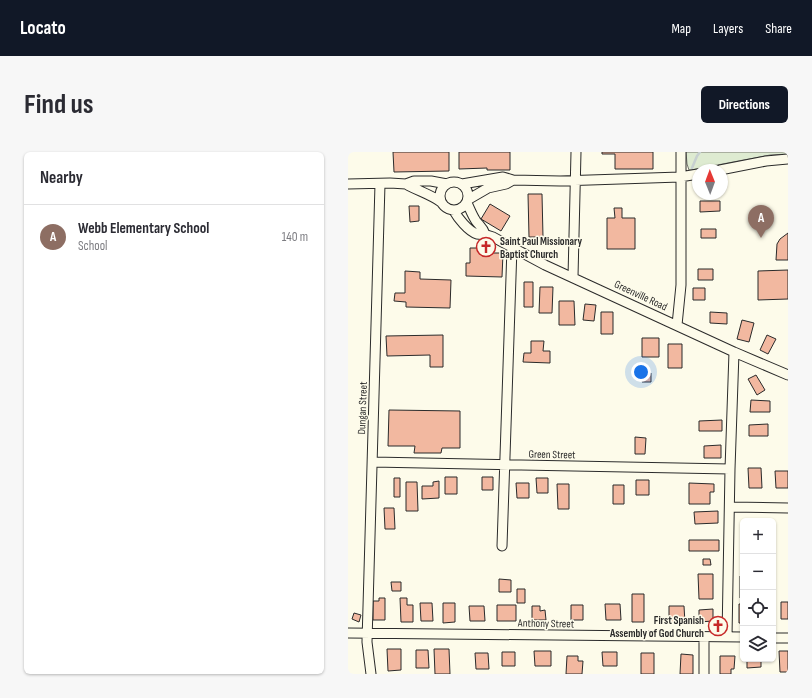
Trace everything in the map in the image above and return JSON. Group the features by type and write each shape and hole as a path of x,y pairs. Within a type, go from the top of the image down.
{"street":[{"path":"573,277 576,152"},
{"path":"677,325 681,285 681,152"},
{"path":"728,168 766,161 788,159"},
{"path":"406,184 414,181 431,181 447,184 455,182 462,184 496,177 503,177 513,180 576,181 680,177 692,175"},
{"path":"348,184 406,184 431,195 441,202 446,208 454,211 462,209 468,201 488,188 506,184 513,180"},
{"name":"Dungan Street","path":"372,674 367,633 380,184"},
{"path":"441,202 440,194 444,186 447,184"},
{"path":"462,184 468,191 468,201 472,214 482,226 485,234"},
{"name":"Greenville Road","path":"454,211 460,221 476,234 485,234 544,265 734,352 788,375"},
{"path":"502,546 512,247"},
{"path":"727,637 734,352"},
{"name":"Green Street","path":"373,462 504,466 730,469"},
{"path":"730,507 788,508"},
{"name":"Anthony Street","path":"348,633 740,637"},
{"path":"704,637 704,674"},
{"path":"776,638 788,638"}],"green space":[{"path":"686,152 788,152 788,154 770,155 723,164 692,164 691,170 689,170"}],"building":[{"path":"393,152 449,152 449,171 394,172"},
{"path":"459,152 510,152 510,170 487,170 487,168 459,169"},
{"path":"602,152 653,152 653,169 615,169 615,154 602,154"},
{"path":"528,194 542,194 543,237 529,237"},
{"path":"700,201 720,201 720,211 700,212"},
{"path":"490,204 510,216 501,231 481,219"},
{"path":"409,206 419,206 419,221 410,222"},
{"path":"614,208 622,208 622,218 635,218 635,249 607,249 607,218 615,218"},
{"path":"701,229 716,229 716,238 701,238"},
{"path":"788,233 788,260 776,260 777,244 780,239"},
{"path":"470,248 489,248 488,253 503,253 502,277 466,276 466,263 470,263"},
{"path":"698,269 713,269 713,280 698,280"},
{"path":"788,270 788,299 758,300 758,271"},
{"path":"405,271 420,272 420,279 451,280 450,308 406,307 406,302 394,301 395,293 405,293"},
{"path":"524,282 533,282 533,307 524,307"},
{"path":"540,287 553,287 552,313 539,313"},
{"path":"693,288 705,288 705,300 693,300"},
{"path":"559,301 574,301 575,325 559,325"},
{"path":"585,304 596,305 594,321 583,320"},
{"path":"601,312 613,312 613,334 601,334"},
{"path":"710,312 727,313 727,324 710,323"},
{"path":"742,320 754,323 749,342 737,339"},
{"path":"443,335 443,367 430,367 430,355 387,356 386,336"},
{"path":"767,335 776,339 768,354 760,350"},
{"path":"642,338 659,338 659,357 642,357"},
{"path":"531,341 544,341 543,351 550,351 550,363 523,362 524,353 531,353"},
{"path":"668,344 682,344 682,368 668,368"},
{"path":"642,373 651,373 651,382 642,382"},
{"path":"756,375 765,390 757,395 748,379"},
{"path":"751,400 770,401 770,412 750,412"},
{"path":"389,410 460,411 460,448 442,448 441,453 414,453 415,446 388,446"},
{"path":"722,420 722,431 699,431 699,421"},
{"path":"768,424 768,436 749,436 749,425"},
{"path":"635,437 646,438 645,454 635,454"},
{"path":"721,445 721,458 704,458 704,446"},
{"path":"748,468 761,468 762,488 749,488"},
{"path":"775,471 788,471 788,488 776,488"},
{"path":"445,477 457,477 457,494 445,494"},
{"path":"482,477 493,477 493,490 482,490"},
{"path":"394,478 400,478 400,497 394,497"},
{"path":"536,478 548,478 548,493 537,493"},
{"path":"636,480 649,480 649,495 636,495"},
{"path":"439,481 439,498 422,499 422,486 433,486 433,482"},
{"path":"406,482 417,482 418,511 406,511"},
{"path":"516,483 529,483 529,498 517,498"},
{"path":"689,483 714,484 714,492 710,492 710,504 689,504"},
{"path":"557,484 569,484 569,509 558,509"},
{"path":"613,485 624,485 624,504 613,504"},
{"path":"384,508 394,508 395,529 385,529"},
{"path":"718,511 718,523 695,524 694,512"},
{"path":"689,540 719,540 719,551 689,551"},
{"path":"703,559 710,559 711,565 703,565"},
{"path":"698,574 713,574 713,599 699,599"},
{"path":"499,579 511,580 511,592 499,592"},
{"path":"391,582 401,582 401,591 392,591"},
{"path":"517,589 525,589 525,603 517,603"},
{"path":"632,594 644,594 644,622 632,622"},
{"path":"379,598 385,598 385,620 373,620 373,601 379,601"},
{"path":"400,598 407,598 407,605 413,605 413,622 401,622"},
{"path":"781,602 788,602 788,619 781,619"},
{"path":"420,603 432,603 433,621 421,621"},
{"path":"443,603 455,603 455,622 443,623"},
{"path":"605,604 620,604 621,620 606,620"},
{"path":"739,604 740,604 740,623"},
{"path":"497,605 516,605 516,621 497,621"},
{"path":"571,605 583,605 583,620 571,620"},
{"path":"469,606 484,606 485,621 470,621"},
{"path":"532,606 540,606 540,611 545,610 546,620 532,620"},
{"path":"669,606 684,606 685,623 669,623"},
{"path":"713,609 713,621 699,622 699,610"},
{"path":"354,613 361,615 359,622 352,619"},
{"path":"387,649 401,649 401,670 388,671"},
{"path":"434,649 449,649 450,674 435,674"},
{"path":"416,650 428,650 429,668 416,668"},
{"path":"534,651 551,651 551,666 535,666"},
{"path":"779,651 788,651 788,672 780,672"},
{"path":"502,652 515,652 515,666 502,666"},
{"path":"602,652 617,652 617,666 603,666"},
{"path":"475,653 488,653 489,669 476,669"},
{"path":"641,653 654,653 654,674 641,674"},
{"path":"681,654 693,655 693,674 680,674"},
{"path":"567,656 578,656 578,661 583,661 582,674 566,674"},
{"path":"720,656 735,656 734,669 731,669 731,674 720,674"},
{"path":"747,662 761,662 761,667 747,668"}],"waterway":[{"path":"694,164 700,152"}],"place":[{"name":"Webb Elementary School","path":"761,238"},
{"name":"Saint Paul Missionary Baptist Church","path":"486,247"},
{"name":"First Spanish Assembly of God Church","path":"718,626"}]}
